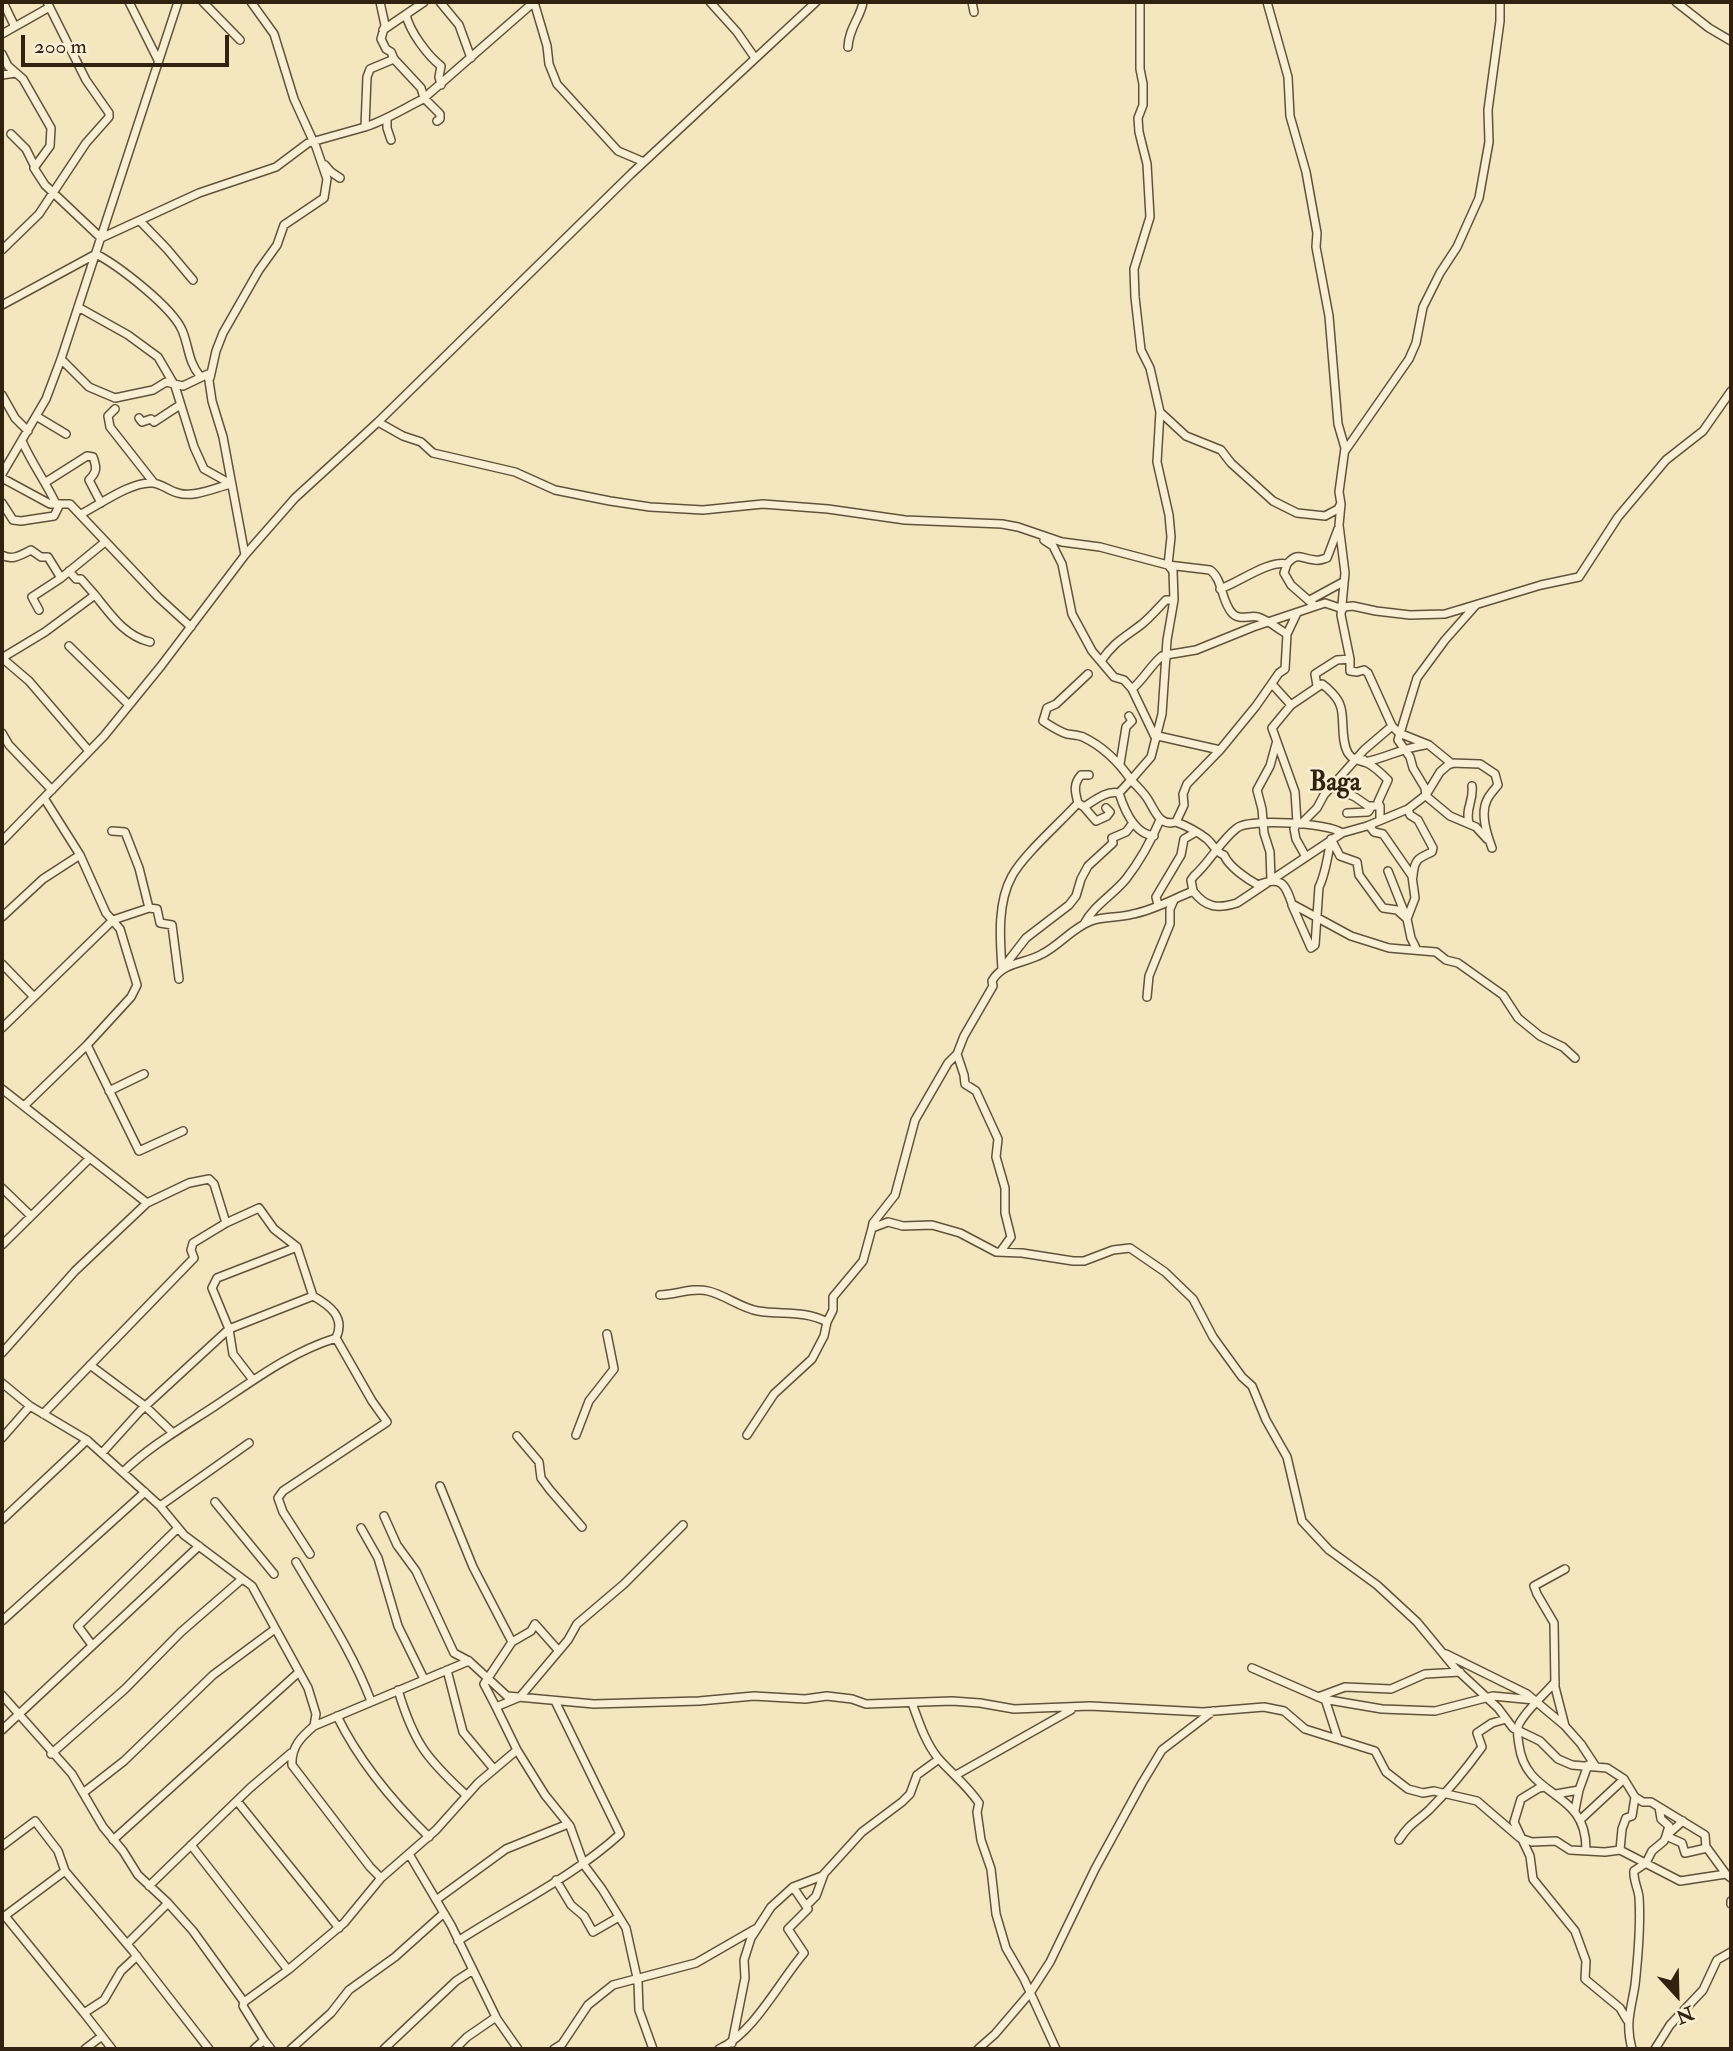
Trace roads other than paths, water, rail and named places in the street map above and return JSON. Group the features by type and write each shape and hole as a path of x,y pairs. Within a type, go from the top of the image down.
{"street":[{"path":"3,2 14,25"},
{"path":"129,2 158,60"},
{"path":"178,2 61,359 46,399 2,476 36,498 58,504 71,504 158,597 191,627"},
{"path":"204,2 240,40"},
{"path":"251,2 274,34 294,99 325,166 340,178"},
{"path":"380,2 384,15 381,39 394,59 421,88 424,98 440,114 438,121"},
{"path":"383,30 424,2"},
{"path":"440,2 459,25 471,58"},
{"path":"101,238 199,193 276,167 308,143 365,127 424,98 534,2 547,46 549,64 557,84 618,151 644,162"},
{"path":"710,2 737,32 755,58"},
{"path":"2,841 89,751 129,705 245,555 295,498 378,422 644,162 816,2"},
{"path":"848,47 854,20 862,9 863,2"},
{"path":"972,2 974,12"},
{"path":"1119,793 1151,757 1158,738 1174,600 1173,571 1168,565 1170,526 1157,461 1160,412 1150,368 1141,350 1135,297 1134,269 1150,217 1147,164 1138,118 1143,105 1140,2"},
{"path":"1267,2 1288,77 1290,116 1310,189 1317,233 1316,247 1329,316 1338,424 1344,438 1345,451 1340,482 1339,525 1345,573 1341,615 1350,671 1364,670 1368,673 1392,726 1399,733 1429,745 1451,763 1485,765 1494,774 1498,782 1497,788 1485,804 1486,833 1492,848 1484,833 1469,823 1450,816 1426,795 1425,788 1398,740 1399,733 1417,678 1445,640 1476,605"},
{"path":"1345,451 1409,359 1416,343 1423,307 1457,247 1479,198 1488,150 1489,102 1500,2"},
{"path":"1676,2 1709,28 1731,41"},
{"path":"2,34 47,5 86,80 109,113 109,117 86,143 39,214 2,250"},
{"path":"406,15 425,52 441,66 441,85"},
{"path":"2,54 8,66 23,79 51,128 50,146 43,158 34,165"},
{"path":"365,127 367,76 370,69 394,59"},
{"path":"2,75 16,73"},
{"path":"387,118 391,140"},
{"path":"11,134 26,149 45,185 101,238"},
{"path":"245,555 223,437 212,401 210,378 223,333 258,270 277,245 284,225 324,198 327,179 314,141"},
{"path":"140,221 193,280"},
{"path":"2,305 96,254"},
{"path":"96,254 140,285 178,322 187,344 190,361 200,376"},
{"path":"78,307 128,335 158,356 175,386 197,457 204,469 231,484"},
{"path":"61,359 89,387 115,398 153,390 166,382 183,386 206,373 210,378"},
{"path":"1339,525 1327,558 1315,560 1301,555 1293,557 1284,573 1291,584 1313,603 1410,615 1445,614 1541,585 1579,577 1618,517 1666,460 1703,431 1731,391"},
{"path":"2,395 4,405 28,430"},
{"path":"139,418 142,422 151,419 154,422 180,405"},
{"path":"115,409 108,416 110,427 154,482 178,494 193,496 208,489 231,484"},
{"path":"1160,412 1186,436 1221,450 1231,463 1273,501 1297,513 1325,516 1338,509 1341,504"},
{"path":"36,416 66,435"},
{"path":"378,422 403,436 421,442 433,453 515,472 555,489 610,501 650,507 703,510 763,504 828,509 905,520 1002,524 1062,542 1100,547 1168,565 1210,570 1215,573 1233,615 1239,618 1258,617 1287,634"},
{"path":"2,503 16,521 54,516 58,504 46,482 33,467 22,440"},
{"path":"46,482 87,456 93,457 97,467 89,480 101,503"},
{"path":"81,514 124,491 154,482"},
{"path":"1038,535 1053,546 1062,564 1072,614 1092,651 1114,677 1124,680 1132,689 1158,738"},
{"path":"39,610 32,597 61,578 105,542"},
{"path":"2,555 7,558 15,557 30,550 41,557 48,556 61,578"},
{"path":"1220,589 1238,583 1274,563 1287,564"},
{"path":"69,571 76,579 81,579 117,623 138,639 150,642"},
{"path":"1132,689 1162,656 1196,650 1297,613 1343,582"},
{"path":"89,751 29,681 2,658 45,632 95,595"},
{"path":"1101,661 1112,646 1141,625 1166,600 1174,600"},
{"path":"1119,793 1133,822 1146,834 1153,835 1172,823 1184,806 1186,784 1220,750 1279,673 1285,669 1287,634 1297,613"},
{"path":"69,646 129,705"},
{"path":"1317,686 1315,674 1337,660 1350,659"},
{"path":"1088,674 1056,704 1047,708 1043,721 1066,733 1082,736 1099,744 1120,764 1146,796 1160,820 1196,832 1209,841 1217,852 1224,855 1227,862 1258,885 1271,880 1286,887 1311,948 1315,945 1319,887 1331,839"},
{"path":"1272,684 1292,705"},
{"path":"1299,824 1295,792 1272,728 1292,705 1322,684 1341,705 1342,730 1347,752 1361,759 1388,780 1376,806 1376,822 1371,828 1374,832 1383,834 1412,876"},
{"path":"1120,764 1126,727 1132,721 1129,716"},
{"path":"1306,857 1296,839 1294,829 1392,726"},
{"path":"2,733 9,745 52,790"},
{"path":"1158,738 1220,750"},
{"path":"1271,880 1270,852 1257,790 1270,766 1276,744"},
{"path":"1361,759 1379,759 1404,748 1429,745"},
{"path":"1342,833 1329,827 1299,824 1246,824 1237,828 1220,845 1217,852 1191,880 1193,891 1201,902 1215,906 1226,907 1237,903 1331,839 1408,809 1426,795 1440,772 1455,763"},
{"path":"1088,775 1081,775 1076,780 1075,788 1081,805 1096,821 1110,812 1105,808"},
{"path":"1469,823 1466,813 1473,798 1472,786"},
{"path":"1332,787 1368,806 1376,806"},
{"path":"1002,969 1002,913 1012,875 1081,805 1102,796 1119,793"},
{"path":"24,1106 87,1045 131,996 137,985 120,929 102,905 80,855 44,798"},
{"path":"1347,813 1368,811 1376,806"},
{"path":"1408,809 1410,815 1418,820 1433,848 1432,852 1417,858 1413,864 1415,898 1408,919"},
{"path":"1083,925 1092,911 1127,878 1160,820"},
{"path":"747,1435 774,1394 812,1359 824,1336 833,1310 834,1297 863,1261 873,1223 895,1195 915,1120 948,1063 957,1054 964,1035 993,986 992,981 1026,938 1069,905 1076,896 1088,866 1113,843 1112,838 1126,832 1133,822"},
{"path":"112,831 125,832 139,868 149,908"},
{"path":"1158,905 1156,897 1181,855 1184,839 1196,832"},
{"path":"1331,839 1340,856 1357,862 1359,875 1383,908 1397,910 1408,919"},
{"path":"2,918 43,879 80,855"},
{"path":"1388,871 1408,919 1410,938 1416,950"},
{"path":"1002,969 1043,954 1066,935 1092,920 1134,914 1166,904 1193,891"},
{"path":"1147,997 1149,976 1170,924 1170,909 1174,899"},
{"path":"1292,904 1351,936 1389,948 1436,952 1467,968 1476,978 1503,995 1518,1018 1540,1036 1563,1047 1575,1058"},
{"path":"2,1028 113,920 149,908 157,909 160,923 172,925 179,979"},
{"path":"2,964 34,997"},
{"path":"87,1045 139,1151 183,1131"},
{"path":"957,1054 965,1084 976,1091 998,1139 996,1157 1005,1188 1005,1213 1011,1237 1001,1251"},
{"path":"109,1091 144,1074"},
{"path":"2,1089 147,1203"},
{"path":"2,1245 90,1158"},
{"path":"2,1353 75,1271 147,1203 189,1183 209,1179 214,1184 226,1223"},
{"path":"2,1188 31,1216"},
{"path":"43,1414 194,1258 191,1250 193,1243 226,1223 259,1208 274,1228 297,1247 313,1296 331,1306 338,1317 340,1329 336,1338 310,1346 253,1380 140,1456 123,1472"},
{"path":"872,1228 888,1222 903,1226 932,1225 960,1233 990,1249 1084,1261 1113,1250 1130,1248 1166,1272 1193,1299 1213,1337 1242,1377 1252,1386 1266,1420 1287,1457 1302,1521 1329,1550 1377,1585 1418,1622 1442,1652 1513,1728 1540,1741 1558,1759 1572,1765 1607,1768 1624,1779 1635,1797 1643,1802 1651,1802 1705,1835 1706,1848 1729,1876"},
{"path":"253,1380 233,1354 229,1329 212,1288 217,1278 297,1247"},
{"path":"660,1295 674,1295 692,1289 707,1290 755,1310 799,1313 827,1322"},
{"path":"102,1453 145,1406 229,1329 313,1296"},
{"path":"576,1435 589,1401 614,1369 607,1334"},
{"path":"310,1555 283,1512 278,1498 282,1491 387,1422 336,1338"},
{"path":"90,1365 145,1406 173,1433"},
{"path":"2,1383 30,1406 87,1440 160,1506 178,1528 252,1586 308,1688 316,1714 314,1726"},
{"path":"2,1438 30,1406"},
{"path":"517,1436 539,1462 541,1478 582,1528"},
{"path":"2,1520 87,1440"},
{"path":"160,1506 249,1443"},
{"path":"440,1486 473,1567 512,1642"},
{"path":"2,1621 145,1492"},
{"path":"215,1502 274,1574"},
{"path":"384,1516 397,1545 416,1571 454,1653 469,1661 507,1696 594,1704 754,1696 804,1699 827,1696 866,1704 952,1701 1014,1709 1031,1707 1214,1711 1264,1707 1288,1714 1305,1729 1375,1751 1386,1772 1408,1788 1423,1793 1434,1791 1477,1801 1520,1838 1532,1842 1556,1841 1570,1850 1620,1850 1680,1881 1729,1876"},
{"path":"496,1707 520,1697 568,1640 577,1624 624,1584 683,1525"},
{"path":"92,1645 78,1626 178,1528"},
{"path":"361,1528 378,1558 398,1626 424,1679"},
{"path":"2,1730 199,1546"},
{"path":"296,1562 345,1643 371,1701"},
{"path":"1565,1569 1534,1586 1554,1623 1555,1682 1565,1726"},
{"path":"51,1754 125,1689 181,1632 242,1579"},
{"path":"558,1650 536,1624 531,1631 512,1642 506,1654 492,1668 484,1684 517,1749 545,1796 568,1824 583,1862 626,1928 638,1979 639,2010 653,2049"},
{"path":"83,1793 124,1761 213,1675 275,1629"},
{"path":"1442,1652 1527,1694 1565,1726 1581,1744 1592,1766"},
{"path":"149,1886 291,1753 301,1737 314,1726 469,1661"},
{"path":"1252,1668 1321,1698 1382,1709 1435,1711 1493,1696 1536,1702"},
{"path":"447,1670 463,1732 493,1768"},
{"path":"113,1840 299,1672"},
{"path":"1321,1698 1345,1687 1391,1689 1424,1674 1460,1672"},
{"path":"1555,1682 1526,1712 1517,1728 1521,1760 1528,1773 1575,1810 1587,1840 1586,1850"},
{"path":"398,1690 409,1725 424,1752 466,1795"},
{"path":"2,1695 51,1754 72,1774 103,1827 138,1875 193,1931 244,2002 243,2006 271,2049"},
{"path":"1321,1698 1338,1739"},
{"path":"458,1941 583,1862 620,1833 555,1701"},
{"path":"912,1703 925,1738 939,1759 979,1802 977,1817 994,1887 996,1914 1006,1948 1056,2049"},
{"path":"956,1775 1075,1708"},
{"path":"978,2049 995,2034 1030,1993 1050,1962 1096,1869 1162,1750 1214,1711"},
{"path":"337,1716 349,1740 383,1786 429,1837"},
{"path":"1399,1840 1407,1826 1427,1812 1482,1747 1477,1733 1506,1718"},
{"path":"244,2002 339,1928 382,1878 429,1837 493,1768 517,1749"},
{"path":"291,1753 292,1765 370,1867 382,1878"},
{"path":"732,2043 745,1978 744,1960 756,1929 774,1903 793,1887 824,1874 862,1832 910,1794 917,1775 939,1759"},
{"path":"1575,1810 1579,1790 1592,1766"},
{"path":"1580,1820 1624,1779"},
{"path":"1545,1787 1524,1796 1519,1803 1514,1822 1530,1856 1534,1879 1575,1931 1587,1961 1585,1979 1620,2008 1627,2020 1632,2049"},
{"path":"1556,1794 1579,1790"},
{"path":"1620,1850 1622,1829 1626,1818 1632,1816 1635,1797"},
{"path":"237,1801 339,1928"},
{"path":"1627,2020 1632,2005 1636,1970 1639,1896 1634,1871 1646,1863 1652,1851 1666,1836 1669,1826 1661,1819 1659,1807"},
{"path":"2,1846 35,1821 58,1851 65,1871 127,1944 209,2049"},
{"path":"1666,1836 1683,1821"},
{"path":"436,1900 506,1849 568,1824"},
{"path":"1666,1836 1682,1843 1685,1853 1706,1848"},
{"path":"191,1845 288,1970"},
{"path":"409,1854 444,1913 496,2017 518,2049"},
{"path":"65,1871 3,1917 112,2049"},
{"path":"806,1906 816,1896 824,1874"},
{"path":"556,1880 571,1905 584,1916 593,1931 619,1917"},
{"path":"719,2049 732,2043 767,2003 804,1953 788,1929 808,1909 793,1887"},
{"path":"127,1944 168,1903"},
{"path":"291,2049 331,2013 349,1990 395,1957 444,1913"},
{"path":"554,2049 562,2044 587,2004 614,1986 696,1964 756,1929"},
{"path":"1656,2049 1670,2025 1703,1990 1717,1960 1731,1952"},
{"path":"84,2013 104,2000 121,1971 136,1956"},
{"path":"384,2049 456,1981 473,1970"},
{"path":"454,2049 496,2017"},
{"path":"85,2049 102,2036"},
{"path":"254,2049 264,2040"}],"district":[{"name":"Baga","path":"1335,784"}]}
